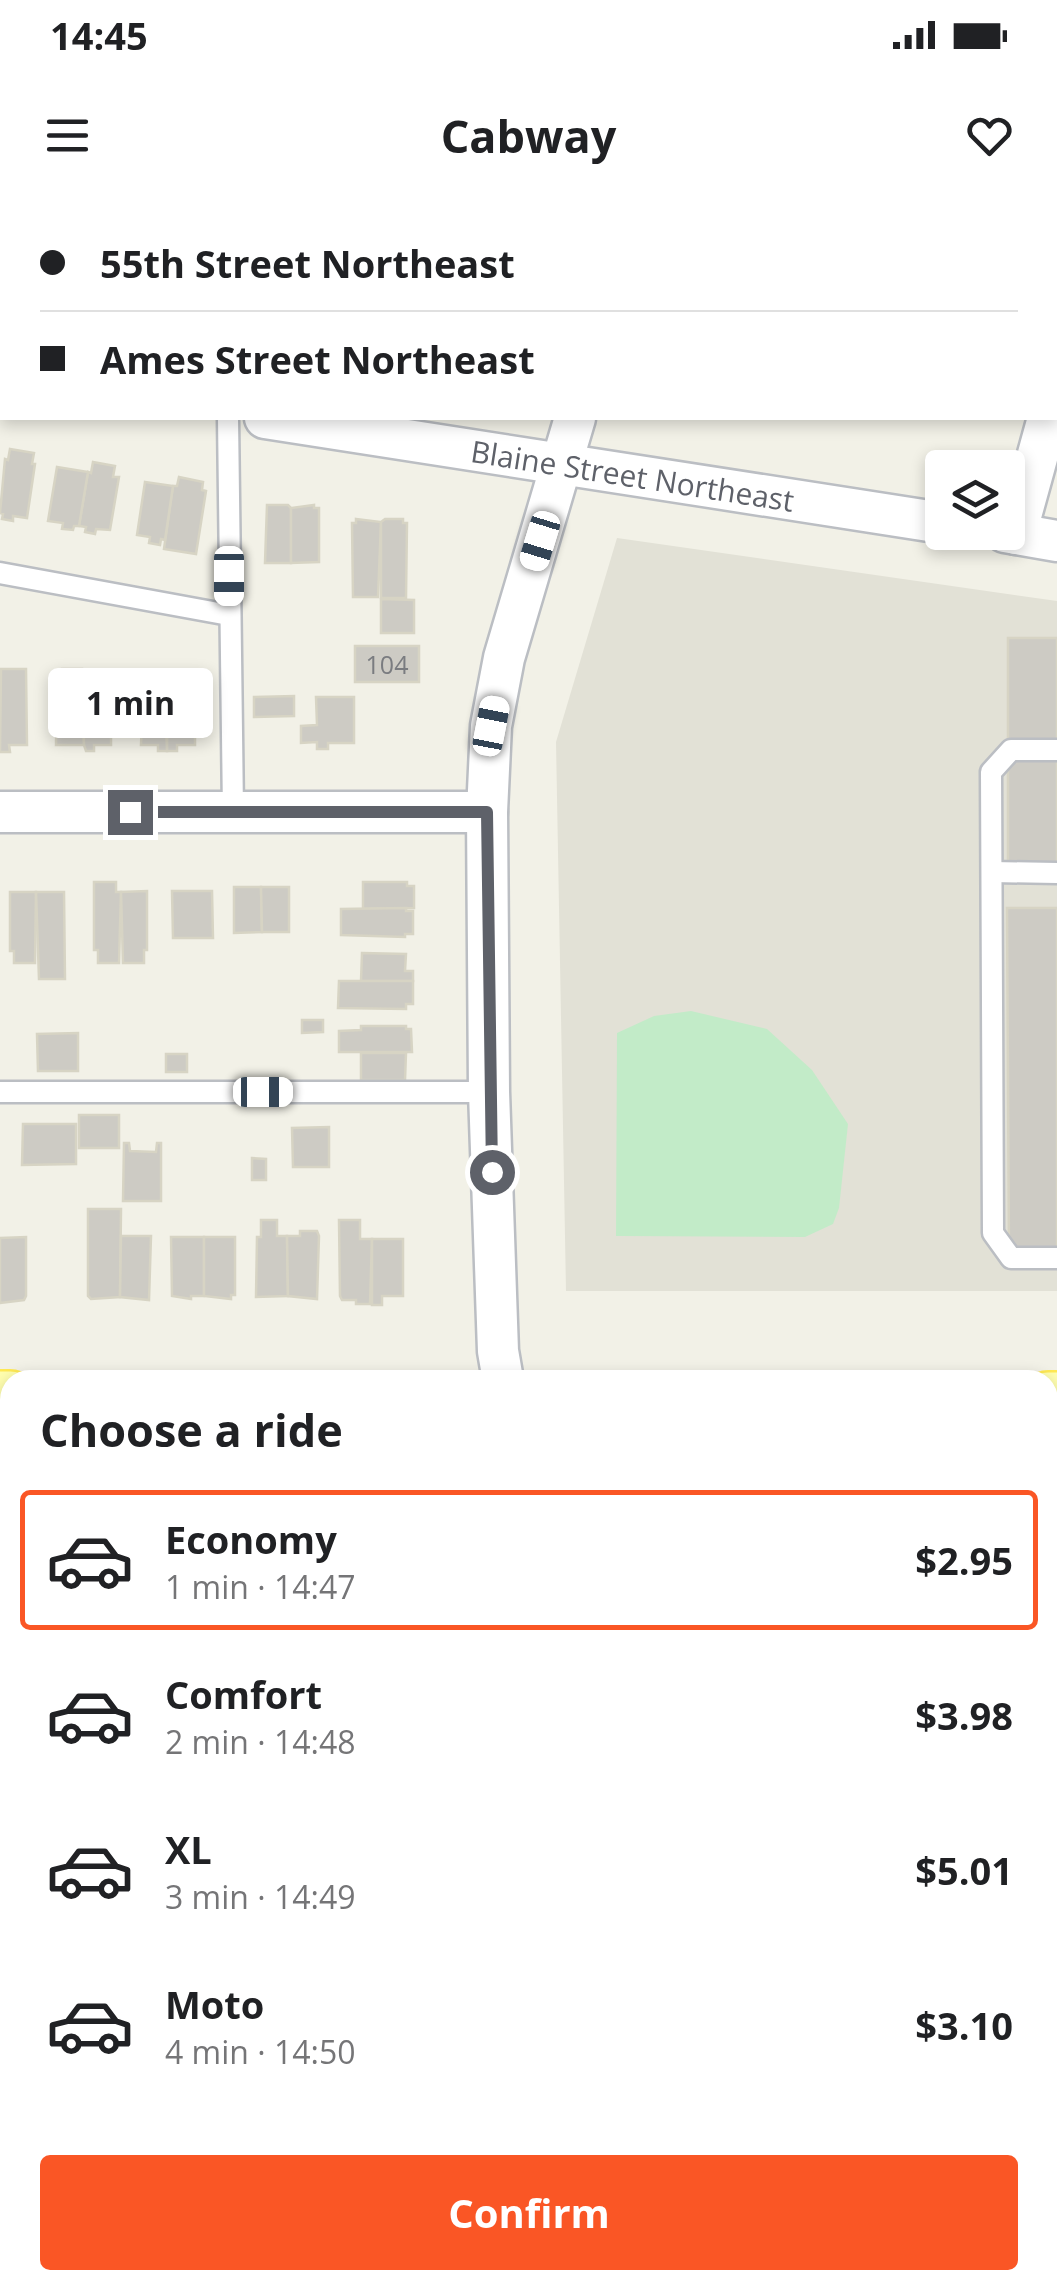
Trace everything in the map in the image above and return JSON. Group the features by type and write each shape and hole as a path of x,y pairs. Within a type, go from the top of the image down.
{"street":[{"name":"Blaine Street Northeast","path":"278,420 925,520"},
{"path":"501,1370 489,1092 487,812 491,726 504,658 574,420"},
{"path":"1025,489 1047,420"},
{"path":"1025,535 1057,540"},
{"path":"0,812 487,812"}],"lane":[{"path":"228,420 233,812"},
{"path":"0,573 229,615"},
{"path":"1057,750 1011,750 991,772 994,1233 1010,1258 1057,1258"},
{"path":"992,872 1057,873"},
{"path":"0,1092 489,1092"}],"shaded area":[{"path":"617,538 1057,601 1057,1291 566,1291 556,742"}],"green space":[{"path":"691,1011 767,1029 812,1070 848,1124 839,1208 833,1224 805,1237 616,1236 617,1033 654,1016"}],"building":[{"path":"10,449 34,453 35,464 27,518 13,516 13,521 2,519 0,513 5,459 8,460"},
{"path":"93,462 115,466 113,477 119,477 110,530 96,529 95,534 79,526"},
{"path":"57,467 88,472 79,526 73,530 62,529 63,523 48,521"},
{"path":"179,477 203,482 202,490 206,491 196,554 164,549 173,486 177,486"},
{"path":"145,482 173,486 165,540 161,539 160,545 149,543 150,537 137,535"},
{"path":"267,505 291,508 291,563 265,563"},
{"path":"291,508 319,508 319,562 291,563"},
{"path":"356,519 381,522 378,597 353,597 352,523"},
{"path":"403,519 407,523 406,598 381,598 381,522"},
{"path":"381,599 414,600 414,633 381,633"},
{"path":"1008,638 1057,638 1057,863 1008,863"},
{"path":"355,646 419,646 419,682 355,682"},
{"path":"1,669 26,669 27,745 9,745 10,752 0,752"},
{"path":"62,669 82,669 84,745 56,745 57,685 62,685"},
{"path":"168,672 190,672 190,687 195,687 195,745 177,745 177,751 167,751"},
{"path":"144,673 164,673 167,751 158,751 158,745 141,745"},
{"path":"83,686 111,686 111,745 94,745 94,751 86,751 84,745"},
{"path":"294,696 294,716 254,717 254,697"},
{"path":"316,697 354,697 354,743 328,743 328,749 317,749 317,742 301,743 301,726 317,725"},
{"path":"94,882 116,882 116,892 121,892 119,963 98,963 98,950 94,950"},
{"path":"363,882 407,882 407,886 414,886 414,908 363,909"},
{"path":"234,887 261,887 262,932 234,933"},
{"path":"261,887 289,887 289,932 262,932"},
{"path":"147,891 144,963 123,963 121,892"},
{"path":"172,891 212,891 213,938 173,938"},
{"path":"10,892 36,892 35,963 14,963 14,951 10,951"},
{"path":"36,892 64,892 65,979 39,979"},
{"path":"1007,908 1057,908 1057,1255 1009,1255"},
{"path":"341,909 413,911 413,934 341,935"},
{"path":"362,953 406,954 405,971 413,971 413,981 361,981"},
{"path":"339,981 413,981 413,1004 406,1004 406,1009 338,1008"},
{"path":"302,1020 323,1020 323,1032 302,1033"},
{"path":"361,1026 406,1026 411,1029 412,1052 339,1052 339,1031 361,1030"},
{"path":"78,1033 78,1071 38,1071 37,1034"},
{"path":"361,1053 406,1053 405,1080 361,1080"},
{"path":"166,1054 187,1054 187,1072 166,1072"},
{"path":"79,1115 119,1115 119,1148 79,1148"},
{"path":"23,1124 76,1124 76,1164 22,1165"},
{"path":"329,1127 329,1167 293,1167 292,1128"},
{"path":"124,1143 129,1143 130,1151 156,1152 157,1143 161,1143 161,1201 123,1201"},
{"path":"252,1158 266,1159 266,1180 252,1180"},
{"path":"88,1209 121,1209 120,1297 88,1296"},
{"path":"261,1220 277,1220 277,1236 287,1236 288,1296 256,1297"},
{"path":"339,1220 360,1220 360,1239 372,1239 370,1304 356,1304 356,1300 342,1300 340,1296"},
{"path":"300,1231 317,1231 319,1236 317,1299 288,1296 287,1236 300,1236"},
{"path":"121,1236 151,1236 149,1300 120,1297"},
{"path":"26,1237 26,1296 24,1300 0,1303 0,1238"},
{"path":"171,1237 204,1237 204,1296 172,1296"},
{"path":"204,1237 235,1237 235,1295 231,1299 204,1296"},
{"path":"372,1239 403,1239 403,1296 382,1296 382,1305 372,1305"}],"route":[{"path":"130,812 487,812 492,1172"}]}
